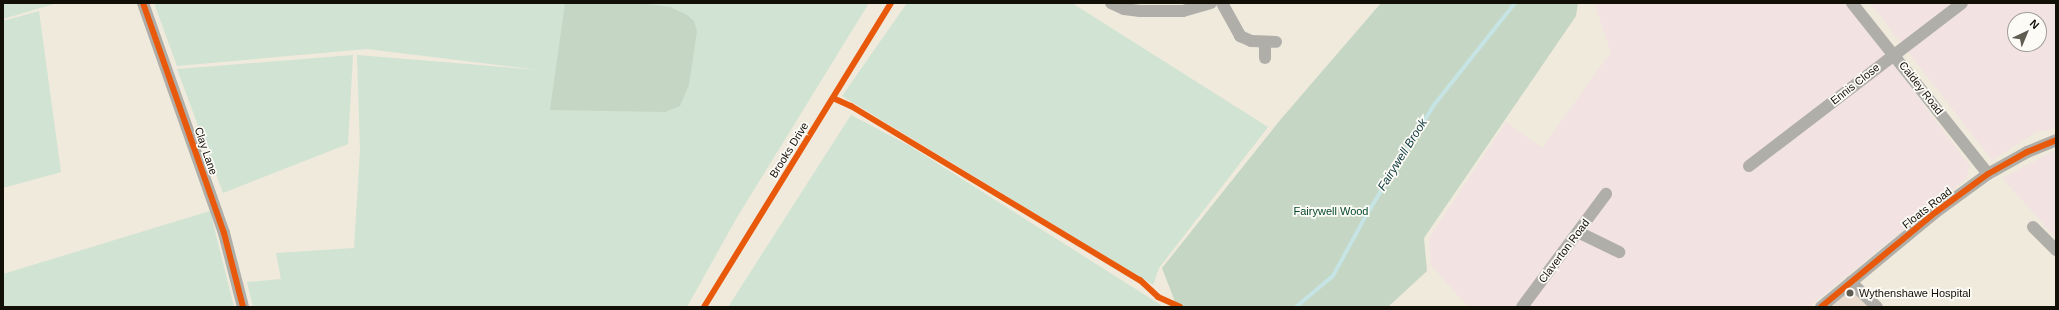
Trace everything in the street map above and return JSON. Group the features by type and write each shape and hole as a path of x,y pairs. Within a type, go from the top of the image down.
{"street":[{"name":"Clay Lane","path":"143,3 224,233 243,307"},
{"path":"1111,3 1124,9 1140,11 1183,11 1211,3"},
{"path":"1222,3 1240,36 1247,40 1270,42 1265,58"},
{"name":"Caldey Road","path":"1852,3 1894,53 1988,174"},
{"name":"Ennis Close","path":"1749,166 1894,53 1962,3"},
{"name":"Floats Road","path":"1821,307 1936,212 1988,174 2027,152 2056,140"},
{"name":"Claverton Road","path":"1522,307 1606,194"},
{"path":"2033,227 2056,250"},
{"path":"1578,232 1619,252"},
{"path":"1851,282 1877,307"}],"shaded area":[{"path":"1594,3 1847,3 1970,166 1966,179 1809,307 1468,307 1431,265 1429,238 1506,122 1542,148 1611,52"},
{"path":"1870,3 2056,3 2056,128 2035,133 1992,160"},
{"path":"2056,150 2056,238 2002,178"},
{"name":"Wythenshawe Hospital","path":"1851,282 1877,307 1821,307"}],"green space":[{"path":"3,3 57,3 3,19"},
{"path":"154,3 869,3 736,219 687,307 253,307 247,282 281,279 276,253 354,248 360,150 357,55 539,70 367,49 177,66"},
{"path":"565,3 640,3 670,7 687,15 694,21 697,31 689,85 680,106 665,112 550,110"},
{"path":"907,3 1072,3 1268,127 1159,268 1153,285 842,96"},
{"name":"Fairywell Wood","path":"1381,3 1578,3 1576,16 1424,238 1427,271 1388,307 1177,307 1162,268 1281,119"},
{"path":"39,11 61,172 3,188 3,21"},
{"path":"353,55 348,144 223,193 177,69"},
{"path":"851,115 910,146 1164,307 728,307"},
{"path":"210,211 234,307 3,307 3,274"}],"waterway":[{"name":"Fairywell Brook","path":"1296,307 1333,276 1367,214 1434,105 1515,3"}],"cycle path":[{"path":"143,3 224,233 243,307"},
{"name":"Brooks Drive","path":"704,307 891,3"},
{"path":"833,98 851,106 1140,280 1158,297 1180,307"},
{"path":"1821,307 1936,212 1988,174 2027,152 2056,140"}],"place":[{"name":"Wythenshawe Hospital","path":"1850,293"}]}
